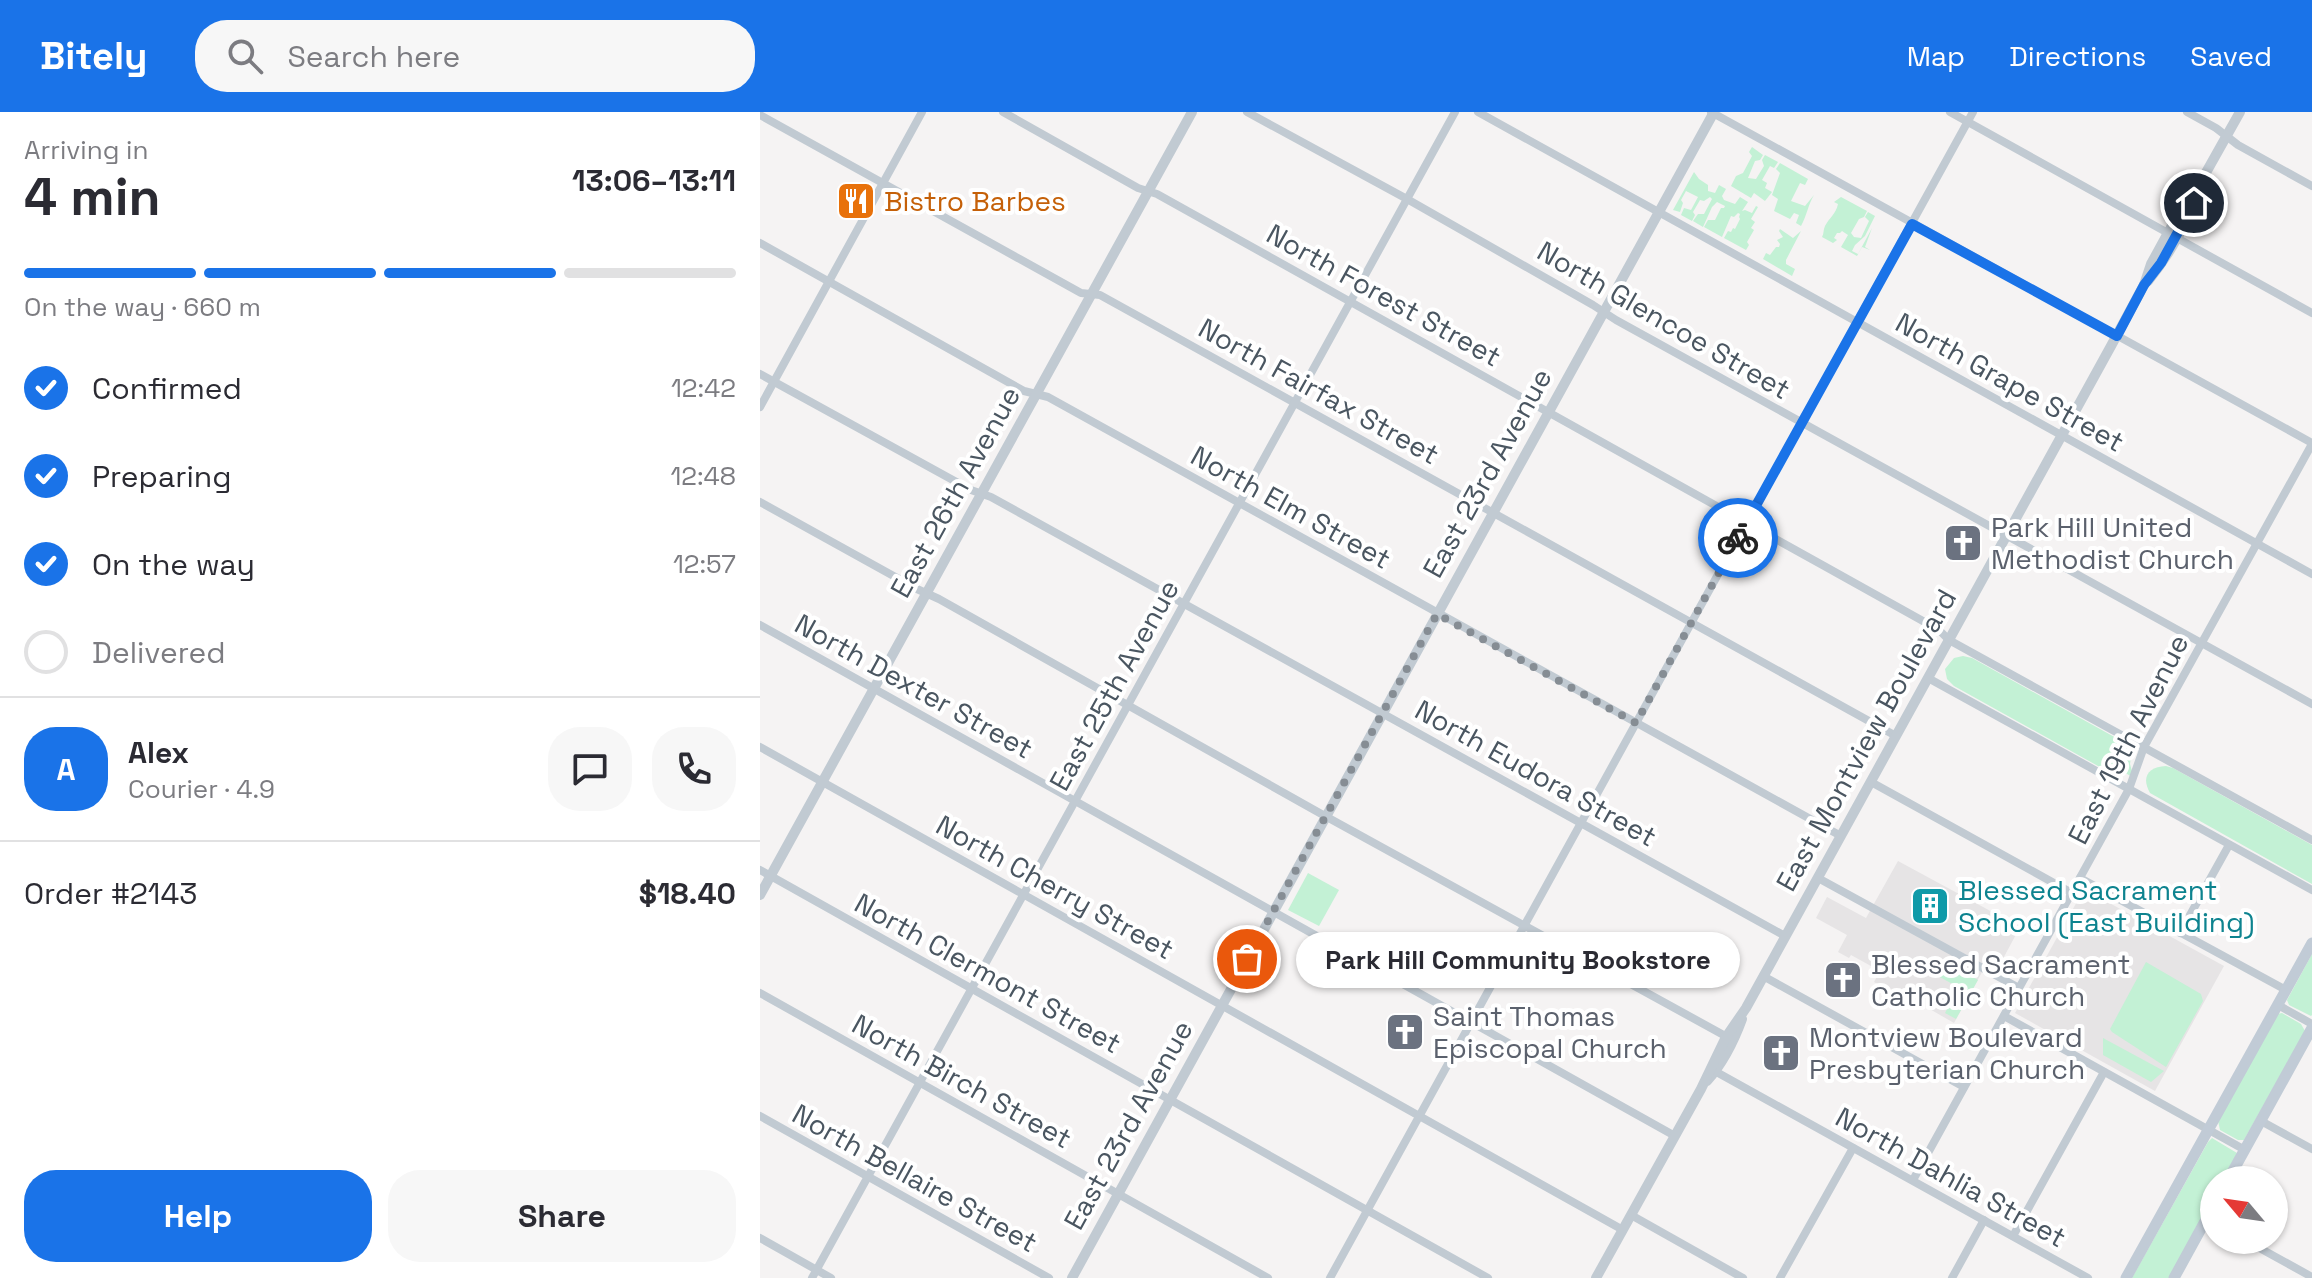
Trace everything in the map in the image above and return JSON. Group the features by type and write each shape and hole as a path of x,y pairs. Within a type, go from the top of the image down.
{"main road":[{"path":"2126,1278 2312,943"},
{"path":"2236,1166 2312,1026"},
{"path":"2174,1278 2200,1236"}],"street":[{"path":"760,407 922,112"},
{"name":"North Forest Street","path":"1003,112 1350,301 1939,630 1949,640 2312,840"},
{"name":"East 26th Avenue","path":"760,895 1192,112"},
{"name":"North Glencoe Street","path":"1247,112 2312,704"},
{"name":"East 25th Avenue","path":"814,1274 1455,112"},
{"name":"North Grape Street","path":"1478,112 2312,574"},
{"path":"1950,112 2312,313"},
{"path":"1330,1278 1973,112"},
{"path":"2187,112 2243,148 2312,186"},
{"name":"East Montview Boulevard","path":"1596,1278 2117,336 2144,285 2151,264 2190,212 2199,185 2240,112"},
{"path":"1712,113 2312,444"},
{"name":"East 23rd Avenue","path":"1072,1278 1712,113"},
{"name":"North Fairfax Street","path":"760,115 1081,293 1100,295 1896,736"},
{"name":"North Elm Street","path":"760,243 1024,391 1048,397 1841,836"},
{"name":"North Eudora Street","path":"760,374 981,494 994,498 1785,936"},
{"name":"East 19th Avenue","path":"1913,1180 2129,789 2144,747 2312,444"},
{"path":"760,502 1730,1039"},
{"name":"North Dexter Street","path":"760,625 1675,1136"},
{"path":"1928,678 2312,890"},
{"name":"North Cherry Street","path":"760,747 1623,1230"},
{"path":"1871,782 2072,893"},
{"path":"2180,933 2229,845"},
{"name":"North Clermont Street","path":"760,870 1488,1278"},
{"path":"1818,878 2019,988"},
{"path":"2080,878 2286,990"},
{"path":"1763,976 1964,1087"},
{"name":"North Birch Street","path":"760,993 1268,1278"},
{"path":"2278,1005 2312,1026"},
{"path":"2004,1016 2245,1150"},
{"name":"North Dahlia Street","path":"1713,1070 2088,1278"},
{"path":"2013,1236 2104,1072"},
{"name":"North Bellaire Street","path":"760,1116 1049,1278"},
{"path":"2261,1121 2312,1149"},
{"path":"1780,1278 1853,1148"},
{"path":"1631,1215 1743,1278"},
{"path":"1952,1278 1984,1220"},
{"path":"760,1238 814,1274 831,1278"},
{"path":"2270,1254 2312,1277"}],"shaded area":[{"path":"1898,861 2020,927 1998,968 1987,963 1954,1023 1874,982 1880,971 1851,955 1849,958 1838,952 1847,935 1816,918 1827,897 1866,918"},
{"path":"2084,889 2224,966 2155,1091 2015,1013"}],"green space":[{"path":"1752,147 1763,155 1755,161 1748,178 1756,179 1764,166 1762,160 1765,155 1778,162 1774,168 1770,166 1762,180 1767,183 1765,188 1772,192 1765,201 1754,193 1751,198 1731,186 1736,176 1743,173 1752,156 1749,152"},
{"path":"1780,163 1808,179 1805,185 1800,183 1791,201 1805,206 1814,195 1801,226 1796,223 1799,215 1794,213 1790,219 1774,211 1778,199 1772,195 1780,173 1776,169"},
{"path":"1694,172 1708,185 1708,191 1715,193 1719,185 1726,189 1722,196 1724,200 1735,204 1740,197 1748,202 1742,211 1752,213 1758,207 1751,219 1755,222 1751,228 1754,230 1746,250 1724,238 1728,231 1735,229 1740,214 1731,216 1722,237 1704,227 1708,220 1715,220 1725,206 1717,202 1703,227 1693,221 1698,214 1704,214 1712,199 1710,197 1700,200 1692,221 1681,215 1684,208 1691,210 1698,197 1686,191 1680,212 1673,210"},
{"path":"1841,197 1867,211 1851,233 1854,237 1861,238 1869,221 1865,217 1868,212 1875,216 1865,236 1852,251 1858,254 1872,228 1865,247 1870,250 1862,247 1857,256 1841,247 1848,235 1842,231 1837,233 1834,238 1837,240 1833,243 1822,237 1837,207 1838,204 1834,202"},
{"path":"1780,229 1793,238 1801,231 1786,260 1786,264 1795,269 1792,276 1763,259 1766,253 1770,255 1779,247 1777,240 1783,237"},
{"path":"1954,658 1972,658 2127,744 2132,750 2130,764 2134,778 2122,771 2107,771 1954,686 1947,679 1945,669"},
{"path":"2166,766 2312,845 2312,884 2150,793 2146,782 2148,774 2155,768"},
{"path":"1308,873 1339,890 1319,926 1288,910"},
{"path":"2312,954 2311,1016 2289,1005 2287,1000"},
{"path":"1944,961 1978,980 1956,1019 1945,1013 1958,987 1936,975"},
{"path":"2146,962 2201,994 2203,1001 2166,1067 2110,1029"},
{"path":"2282,1013 2301,1024 2305,1031 2244,1140 2238,1140 2220,1130 2218,1121 2277,1014"},
{"path":"2103,1038 2164,1071 2151,1082 2103,1055"},
{"path":"2212,1138 2237,1153 2231,1166 2200,1166 2200,1223 2170,1278 2132,1278"}],"way so far":[{"path":"1247,959 1437,614 1636,723 1738,538"}],"place":[{"name":"Bistro Barbes","path":"856,201"},
{"name":"Park Hill United Methodist Church","path":"1963,543"},
{"name":"Blessed Sacrament School (East Building)","path":"1930,906"},
{"name":"Park Hill Community Bookstore","path":"1247,959"},
{"name":"Blessed Sacrament Catholic Church","path":"1843,980"},
{"name":"Saint Thomas Episcopal Church","path":"1405,1032"},
{"name":"Montview Boulevard Presbyterian Church","path":"1781,1053"}],"route":[{"path":"1738,538 1912,224 2117,336 2194,203"}]}
